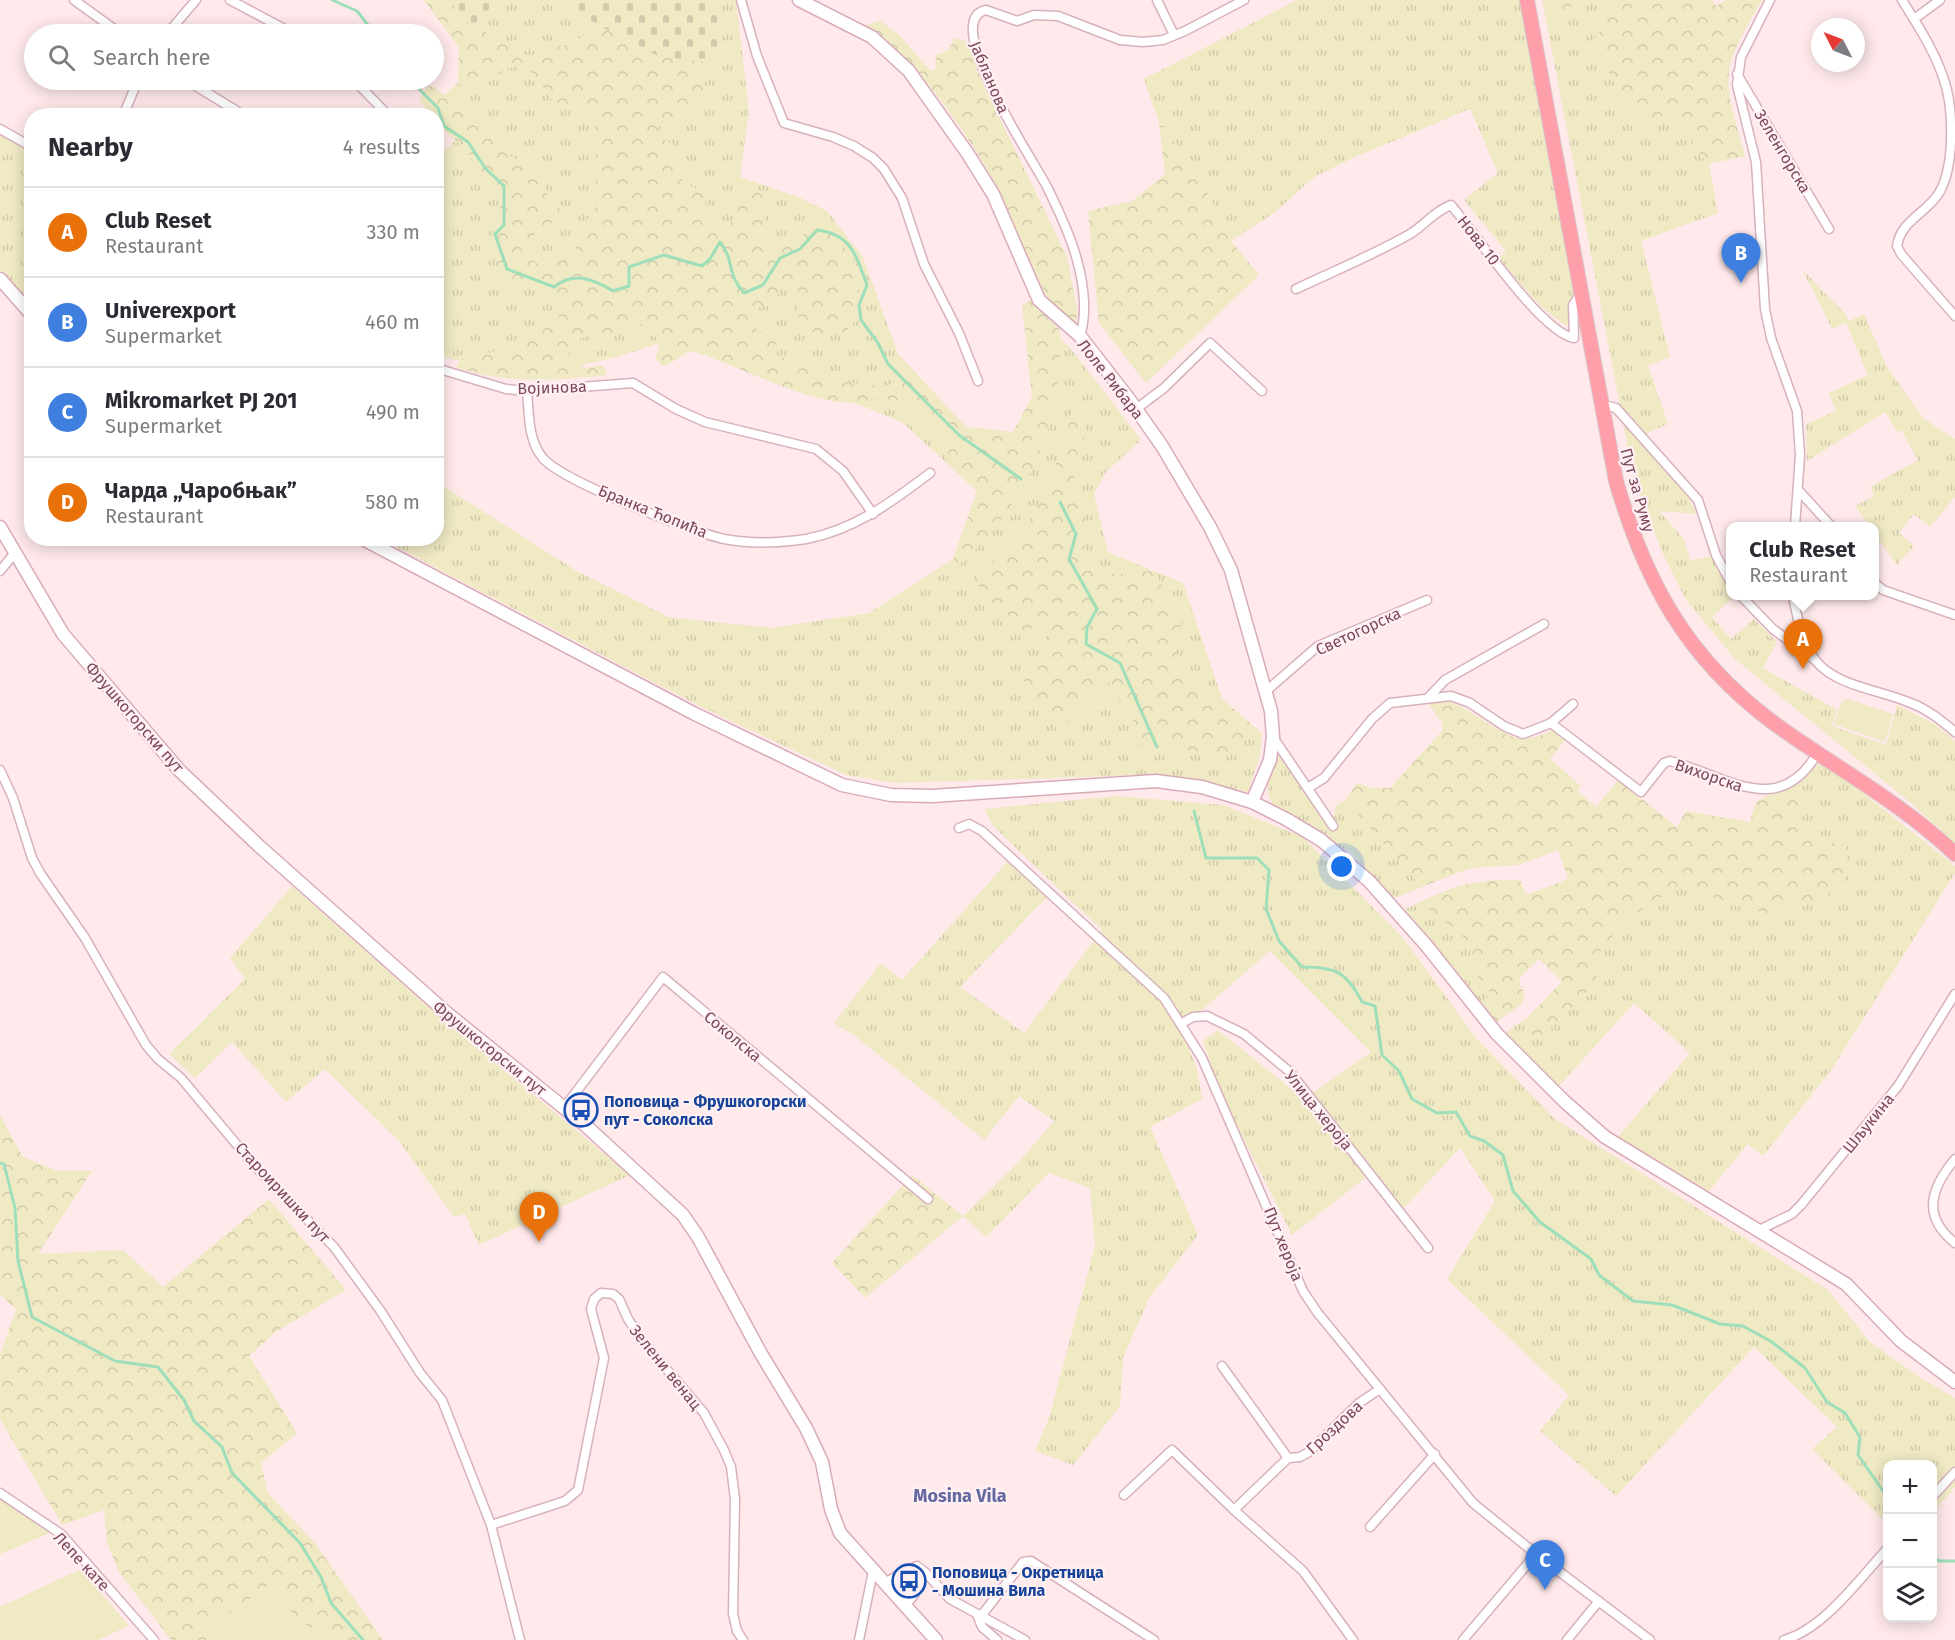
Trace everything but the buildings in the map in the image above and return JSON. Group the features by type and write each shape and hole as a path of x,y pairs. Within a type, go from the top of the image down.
{"main road":[{"name":"Пут за Руму","path":"1527,0 1616,481 1630,530 1651,579 1674,618 1726,682 1771,721 1899,808 1955,854"}],"street":[{"path":"74,0 107,24"},
{"path":"176,24 196,0"},
{"path":"230,0 275,24"},
{"path":"741,0 757,56 784,123 833,137 854,146 873,158 892,180 902,198 924,264 959,333 978,381"},
{"name":"Лоле Рибара","path":"799,0 872,37 909,71 968,154 993,194 1039,300 1080,336 1136,409 1186,485 1224,553 1271,711 1273,737 1266,772 1252,802"},
{"path":"1157,0 1174,35"},
{"name":"Јабланова","path":"1080,336 1085,319 1078,264 1047,186 987,76 972,36 972,22 977,14 986,10 1017,21 1035,15 1058,16 1120,40 1155,41 1174,35 1244,0"},
{"path":"1770,0 1741,57 1737,74 1738,97 1756,162 1765,309 1771,338 1797,411 1800,492 1796,522"},
{"path":"1902,0 1945,81 1953,155 1938,195 1909,222 1897,246 1901,254 1955,316"},
{"path":"1914,19 1940,0"},
{"name":"Зеленгорска","path":"1737,74 1829,229"},
{"path":"126,108 134,90"},
{"path":"202,90 231,108"},
{"path":"364,90 381,108"},
{"path":"0,129 24,142"},
{"name":"Нова 10","path":"1296,289 1401,238 1429,220 1434,212 1451,205 1519,291 1558,332 1569,337 1574,338 1573,305 1581,293"},
{"path":"0,279 24,306"},
{"path":"1136,409 1164,388 1210,343 1262,391"},
{"name":"Војинова","path":"444,371 527,392 633,383 692,417 747,434 816,449 843,471 873,514"},
{"name":"Бранка Ћопића","path":"527,392 532,435 537,449 547,463 657,516 725,539 775,542 834,531 873,514 930,473"},
{"path":"1600,404 1616,408 1698,500 1716,555 1726,574"},
{"path":"1800,492 1827,522"},
{"name":"Фрушкогорски пут","path":"0,527 63,634 157,748 259,846 448,1014 564,1108 665,1196 692,1227 822,1462 831,1509 840,1533 936,1640"},
{"path":"377,546 695,714 842,785 891,795 932,796 1156,781 1202,787 1252,802 1321,840 1369,881 1426,945 1497,1034 1564,1101 1605,1137 1846,1284 1901,1341 1955,1382"},
{"path":"0,571 14,554"},
{"path":"1879,586 1883,590 1955,615"},
{"name":"Светогорска","path":"1265,692 1318,646 1427,600"},
{"path":"1745,600 1773,629 1842,679 1910,702 1938,718 1955,732"},
{"path":"1794,600 1804,637 1815,660"},
{"path":"1428,698 1445,680 1544,624"},
{"path":"1308,788 1333,770 1382,708 1390,703 1451,696 1470,703 1504,726 1523,734 1551,723 1573,704"},
{"name":"Вихорска","path":"1551,723 1641,792 1664,763 1670,761 1744,788 1776,788 1794,781 1807,772 1818,752"},
{"path":"1273,737 1333,826"},
{"name":"Староиришки пут","path":"0,770 13,798 32,858 85,938 146,1045 158,1059 190,1087 253,1164 334,1246 364,1287 413,1363 442,1400 491,1525 520,1640"},
{"name":"Пут хероја","path":"959,828 969,824 982,831 1156,990 1182,1023 1202,1058 1303,1290 1317,1312 1473,1503 1650,1640"},
{"name":"Соколска","path":"564,1108 663,977 928,1199"},
{"name":"Шљукина","path":"1759,1230 1792,1214 1801,1205 1898,1086 1955,994"},
{"name":"Улица хероја","path":"1182,1023 1193,1017 1207,1016 1244,1034 1282,1064 1304,1087 1428,1248"},
{"path":"1955,1159 1936,1185 1933,1209 1939,1226 1955,1243"},
{"name":"Зелени венац","path":"491,1525 565,1501 578,1490 604,1358 591,1309 594,1299 601,1293 613,1294 619,1299 641,1339 704,1413 724,1450 734,1485 734,1614 737,1631 743,1640"},
{"path":"1222,1366 1288,1458"},
{"name":"Гроздова","path":"1234,1510 1288,1458 1300,1457 1309,1452 1359,1403 1380,1389"},
{"path":"1124,1494 1172,1450 1234,1510 1303,1571 1353,1640"},
{"path":"1370,1527 1435,1454"},
{"path":"1937,1492 1955,1472"},
{"name":"Лепе кате","path":"0,1494 60,1534 153,1640"},
{"path":"1784,1640 1800,1636 1837,1604 1883,1552"},
{"path":"1463,1640 1536,1554"},
{"path":"979,1615 1023,1562 1031,1561 1154,1640"},
{"path":"884,1583 917,1566 950,1599 1025,1640"},
{"path":"859,1640 873,1571"},
{"path":"896,1576 914,1595 904,1606"},
{"path":"1567,1640 1599,1602"},
{"path":"979,1615 982,1627 997,1640"}],"green space":[{"path":"424,0 448,0 454,8 475,24 497,0 561,0 596,24 660,57 717,53 720,0 736,0 749,112 740,177 798,197 827,211 863,257 898,354 966,427 1013,432 1042,396 1060,338 1072,350 1141,440 1106,472 1094,494 1108,552 1183,583 1222,699 1262,733 1260,755 1248,792 1204,782 1145,775 896,783 846,775 699,706 394,546 444,546 444,486 575,570 668,617 771,628 869,613 953,559 977,491 902,422 684,334 607,359 557,368 505,368 444,357 444,151 458,138 444,124 444,108 429,108 458,83 459,47"},
{"path":"424,0 448,0 467,21 520,54 533,55 557,46 572,45 596,24 660,57 710,62 697,106 684,118 660,125 655,134 675,146 683,183 696,188 703,195 706,205 703,218 714,226 717,234 726,237 741,194 754,188 765,192 767,203 765,239 777,246 789,244 816,226 829,226 851,256 857,269 859,286 855,319 851,326 838,334 813,332 801,322 795,282 785,281 773,304 764,304 750,314 751,326 776,340 777,356 808,365 808,372 828,380 886,387 895,381 893,361 898,354 966,427 1013,432 1032,397 1022,306 1031,300 1060,330 1057,394 1041,450 1031,472 1006,512 958,566 953,559 977,491 946,462 949,450 938,431 930,428 903,399 895,405 885,405 880,397 860,402 837,402 785,388 711,357 690,351 664,367 655,358 659,349 653,328 640,324 618,335 600,339 594,334 580,339 567,357 585,368 601,365 607,371 603,376 547,380 511,379 474,373 456,367 467,352 472,350 487,353 538,338 546,326 558,322 560,311 555,294 549,291 522,283 501,287 496,281 503,269 493,243 494,229 500,217 500,193 478,169 465,149 444,130 444,108 425,108 419,99 425,90 438,90 487,133 496,134 502,139 503,150 528,166 539,178 560,209 555,220 521,244 522,253 538,264 570,259 575,250 586,221 596,205 594,165 597,140 595,128 588,116 555,103 537,77 528,69 513,67 479,85 469,86 458,83 459,47"},
{"path":"448,0 497,0 475,24 467,21"},
{"path":"561,0 720,0 717,53 710,62 660,57 596,24"},
{"path":"1297,0 1523,0 1585,329 1574,328 1562,323 1526,291 1499,258 1506,251 1464,200 1498,173 1470,109 1353,158 1314,177 1274,213 1231,241 1199,175 1159,122 1144,79"},
{"path":"1542,0 1577,0 1566,12 1553,18 1545,12"},
{"path":"1577,0 1607,0 1604,22 1592,44 1610,65 1604,65 1620,91 1623,107 1641,121 1669,114 1685,120 1692,146 1709,164 1718,213 1641,241 1670,357 1648,365 1668,424 1645,434 1656,459 1685,491 1697,514 1659,511 1684,539 1690,561 1711,556 1726,585 1726,600 1731,600 1712,617 1731,639 1754,619 1777,642 1763,668 1837,710 1832,726 1886,745 1897,705 1936,725 1955,741 1955,843 1912,804 1735,659 1686,600 1663,554 1635,484 1543,5 1545,12 1566,12"},
{"path":"1607,0 1712,0 1716,6 1726,0 1762,0 1738,45 1729,73 1729,94 1745,156 1709,164 1692,146 1685,120 1669,114 1641,121 1623,107 1620,91 1604,64 1609,64 1601,59 1592,44 1604,22"},
{"path":"880,20 900,36 931,71 935,70 936,55 948,50 955,38 969,43 977,71 1067,257 1078,314 1075,323 1048,299 1039,285 997,186 965,134 924,80 903,57 883,38 864,26"},
{"path":"1159,122 1199,175 1231,241 1259,275 1146,383 1099,323 1088,211 1132,201 1165,174"},
{"path":"0,134 24,148 24,298 0,270"},
{"path":"1802,269 1849,321 1864,314 1887,367 1924,419 1955,439 1955,497 1930,527 1914,514 1899,533 1914,546 1897,565 1879,540 1879,522 1867,522 1855,506 1874,496 1870,487 1918,460 1901,430 1897,432 1885,412 1807,461 1806,424 1836,411 1829,393 1868,375 1846,323 1832,329"},
{"path":"1075,398 1082,411 1086,430 1078,455 1074,483 1085,511 1085,552 1091,567 1098,575 1153,571 1182,621 1175,650 1198,692 1208,699 1222,699 1252,725 1242,742 1213,759 1177,746 1138,745 1132,740 1137,733 1137,727 1110,683 1062,728 1054,727 1052,713 1024,682 1024,672 1048,646 1050,638 1035,628 1017,633 991,607 981,590 977,573 1007,551 1031,518 1041,499 1058,458"},
{"path":"1847,699 1893,714 1885,742 1834,724 1841,703"},
{"path":"1450,702 1514,737 1530,738 1554,730 1566,739 1550,759 1581,786 1577,791 1596,807 1618,780 1677,827 1686,811 1750,822 1756,802 1794,781 1803,817 1810,831 1817,837 1845,846 1855,869 1823,899 1772,914 1719,902 1687,880 1625,921 1601,950 1595,984 1546,1033 1534,1038 1528,1032 1528,1017 1562,981 1539,959 1520,977 1520,986 1525,993 1522,1004 1496,1022 1481,1002 1489,997 1489,991 1478,977 1466,942 1458,932 1428,908 1429,898 1462,885 1508,880 1520,880 1526,895 1568,879 1558,850 1518,865 1470,868 1422,887 1345,800 1357,783 1372,788 1390,788 1442,731 1442,723 1428,703"},
{"path":"1280,755 1325,819 1335,814 1335,806 1345,800 1422,887 1395,898 1351,853 1275,807 1269,794 1268,780 1272,766"},
{"path":"1823,761 1955,866 1955,873 1830,1072 1763,1156 1748,1144 1708,1192 1618,1137 1690,1053 1634,1003 1558,1087 1505,1033 1528,1017 1528,1032 1534,1038 1546,1033 1595,984 1601,950 1625,921 1687,880 1719,902 1845,846 1817,837 1810,831 1803,817 1794,781"},
{"path":"1117,796 1223,805 1303,837 1404,939 1476,1038 1555,1119 1828,1290 1870,1342 1921,1378 1955,1398 1955,1487 1937,1507 1937,1460 1883,1460 1883,1520 1812,1449 1837,1427 1754,1347 1616,1496 1540,1431 1569,1395 1447,1279 1495,1201 1460,1148 1398,1214 1370,1174 1292,1235 1221,1094 1203,1041 1218,1030 1304,1099 1371,1052 1270,951 1180,1029 1197,1068 1202,1099 1150,1127 1198,1235 1149,1298 1123,1358 1120,1406 1073,1465 1035,1451 1049,1418 1095,1246 1090,1188 1049,1173 986,1237 963,1216 1018,1163 1054,1121 1019,1096 984,1140 854,1035 834,1023 881,963 902,980 1008,861 1047,897 960,987 1024,1033 1102,930 993,826 984,809"},
{"path":"292,886 441,1018 630,1175 479,1245 465,1214 454,1217 399,1141 325,1069 286,1102 232,1042 195,1078 169,1054 245,979 230,958"},
{"path":"1429,898 1429,908 1458,932 1466,942 1478,977 1489,991 1489,997 1481,1002 1405,909"},
{"path":"0,1115 23,1157 58,1171 92,1171 38,1254 123,1250 163,1287 269,1199 346,1290 277,1331 249,1356 297,1433 261,1463 268,1493 315,1543 383,1640 331,1640 295,1618 207,1628 218,1640 171,1640 119,1572 107,1543 104,1510 62,1525 0,1419 0,1355 16,1309 0,1295"},
{"path":"912,1175 963,1216 865,1298 832,1263"},
{"path":"0,1497 38,1517 50,1533 0,1554"},
{"path":"81,1569 129,1626 98,1640 0,1640 0,1607"},
{"path":"276,1580 295,1618 331,1640 218,1640 207,1628"}],"waterway":[{"path":"332,0 357,11 367,24"},
{"path":"420,90 438,108"},
{"path":"444,126 468,142 485,168 504,186 504,225 495,234 507,269 554,287 569,279 583,278 613,291 629,286 629,267 664,255 702,266 710,259 720,242 728,255 738,286 744,293 763,285 780,258 800,249 817,230 838,236 851,248 859,264 867,285 859,305 861,320 878,343 888,364 959,435 1021,479"},
{"path":"1060,502 1076,534 1069,559 1097,609 1087,627 1086,644 1120,663 1157,747"},
{"path":"1194,811 1206,858 1257,858 1269,870 1266,909 1279,941 1302,967 1323,968 1338,973 1351,983 1362,1002 1375,1006 1382,1055 1399,1071 1412,1099 1437,1113 1456,1112 1470,1136 1484,1141 1503,1155 1513,1191 1540,1222 1591,1259 1599,1275 1633,1301 1672,1305 1720,1324 1743,1326 1772,1342 1805,1368 1827,1402 1845,1413 1860,1437 1858,1455 1883,1491"},
{"path":"0,1163 4,1164 15,1208 18,1261 32,1317 115,1361 158,1367 184,1400 194,1421 222,1447 232,1473 300,1543 321,1577 331,1603 363,1640"},
{"path":"1937,1560 1955,1561"}],"place":[{"name":"Univerexport","path":"1741,283"},
{"name":"Club Reset","path":"1803,669"},
{"name":"Поповица - Фрушкогорски пут - Соколска","path":"581,1110"},
{"name":"Чарда „Чаробњак”","path":"539,1242"},
{"name":"Поповица - Окретница - Мошина Вила","path":"909,1581"},
{"name":"Mikromarket PJ 201","path":"1545,1590"}],"district":[{"name":"Mosina Vila","path":"960,1496"}]}
